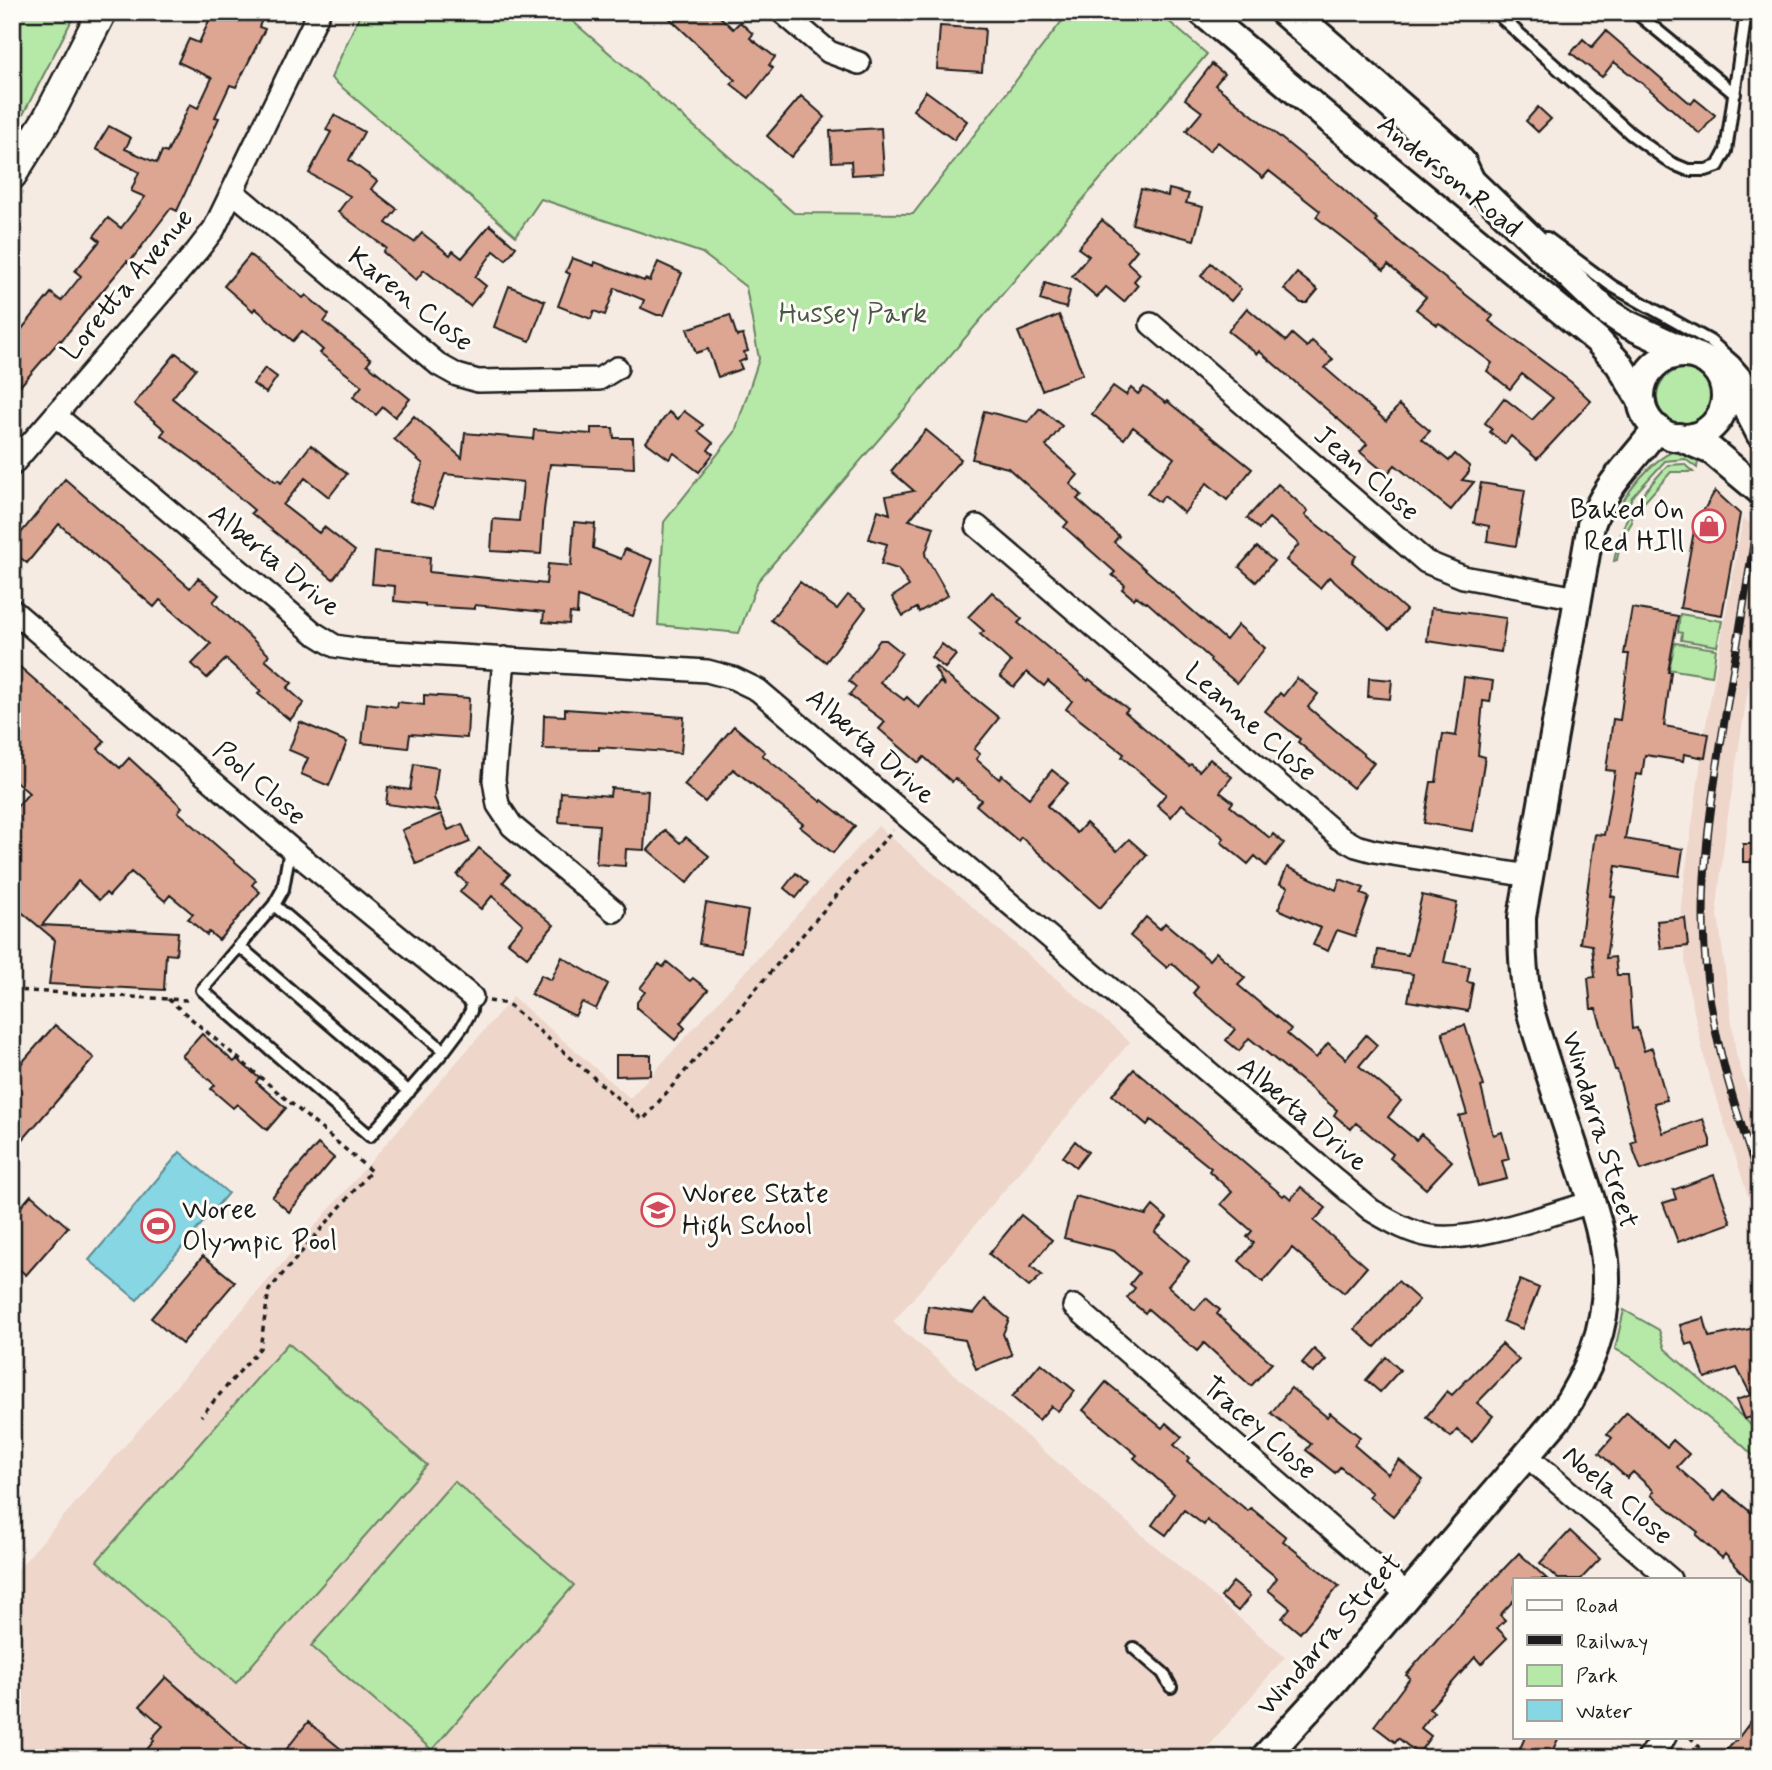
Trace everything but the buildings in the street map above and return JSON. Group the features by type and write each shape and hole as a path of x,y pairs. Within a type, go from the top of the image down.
{"main road":[{"path":"12,175 47,119 102,12"}],"street":[{"name":"Loretta Avenue","path":"12,466 214,229 319,12"},
{"path":"782,12 829,52 859,62"},
{"name":"Anderson Road","path":"1202,12 1597,340 1619,364 1642,402"},
{"name":"Anderson Road","path":"1283,12 1415,127 1605,310 1625,323 1703,360 1727,377 1760,434"},
{"name":"Karen Close","path":"233,192 439,365 457,375 478,380 598,379 617,368"},
{"name":"Jean Close","path":"1151,324 1426,562 1463,577 1578,598"},
{"path":"1668,432 1690,437 1705,431 1717,421 1722,411 1725,401 1723,386 1717,371 1703,360 1679,354 1656,363 1643,384 1642,402 1647,416 1668,432 1712,451 1760,491"},
{"name":"Alberta Drive","path":"55,415 314,633 335,646 361,650 707,671 733,678 758,690 1354,1196 1371,1210 1400,1227 1430,1236 1459,1238 1592,1202"},
{"name":"Windarra Street","path":"1264,1758 1328,1688 1527,1456 1577,1391 1592,1360 1601,1329 1606,1276 1592,1202 1531,1014 1522,950 1522,917 1589,533 1600,502 1612,482 1643,448 1668,432"},
{"name":"Leanne Close","path":"977,526 1340,837 1356,846 1374,851 1529,876"},
{"name":"Pool Close","path":"12,610 290,848 472,997"},
{"path":"504,658 494,780 498,806 512,826 614,911"},
{"name":"Tracey Close","path":"1074,1306 1407,1594"},
{"name":"Noela Close","path":"1527,1456 1669,1578"},
{"path":"1648,1758 1664,1738"}],"lane":[{"path":"1305,12 1457,144 1473,165 1483,191 1612,286 1710,341 1734,362 1760,392"},
{"path":"1495,12 1631,134 1671,163 1688,170 1706,170 1718,166 1726,151 1746,12"},
{"path":"1635,12 1735,94"},
{"path":"290,848 283,889 274,905 202,990 370,1136 444,1051 471,1012 472,997"},
{"path":"274,905 444,1051"},
{"path":"239,946 409,1092"},
{"path":"1135,1648 1163,1673 1171,1687"}],"path":[{"path":"472,997 508,1004 643,1120 906,815"},
{"path":"12,990 186,1000 202,990"},
{"path":"168,999 371,1171 269,1290 260,1348 201,1416"},
{"path":"1691,1738 1710,1758"}],"shaded area":[{"path":"1743,518 1760,532 1760,615 1726,828 1717,907 1736,1054 1760,1128 1760,1233 1707,1070 1687,981 1681,904 1706,724"},
{"name":"Woree State High School","path":"878,826 1130,1042 893,1322 1285,1657 1199,1758 12,1758 12,1576 513,997 630,1098"}],"green space":[{"path":"12,12 76,12 12,136"},
{"name":"Hussey Park","path":"361,12 562,12 794,213 913,214 1069,12 1158,12 1207,54 758,581 739,633 658,625 664,522 735,432 759,359 746,287 702,253 541,199 516,236 331,78"},
{"path":"1685,369 1696,371 1705,377 1711,386 1711,408 1705,417 1696,423 1685,425 1674,423 1665,417 1659,408 1657,397 1659,386 1665,377 1674,371"},
{"path":"1674,451 1688,452 1698,460 1697,468 1685,459 1665,461 1632,497 1625,514 1616,513 1640,478 1656,462"},
{"path":"1684,464 1693,472 1671,472 1631,517 1632,522 1621,540 1617,560 1614,561 1622,531 1640,498 1668,465"},
{"path":"1680,614 1722,621 1717,646 1681,640 1682,633 1678,632"},
{"path":"1675,643 1716,649 1712,676 1636,664 1636,661 1670,665"},
{"path":"1624,1310 1659,1330 1665,1349 1760,1435 1760,1462 1631,1357 1615,1349"},
{"path":"288,1343 427,1465 236,1683 97,1561"},
{"path":"454,1481 574,1585 432,1750 311,1646"}],"water":[{"name":"Woree Olympic Pool","path":"180,1152 228,1193 137,1300 89,1260"}],"railway":[{"path":"1760,506 1712,800 1704,906 1707,978 1716,1030 1728,1082 1760,1183"}],"place":[{"name":"Baked On Red HIll","path":"1709,526"},
{"name":"Woree State High School","path":"658,1210"},
{"name":"Woree Olympic Pool","path":"158,1226"}]}
